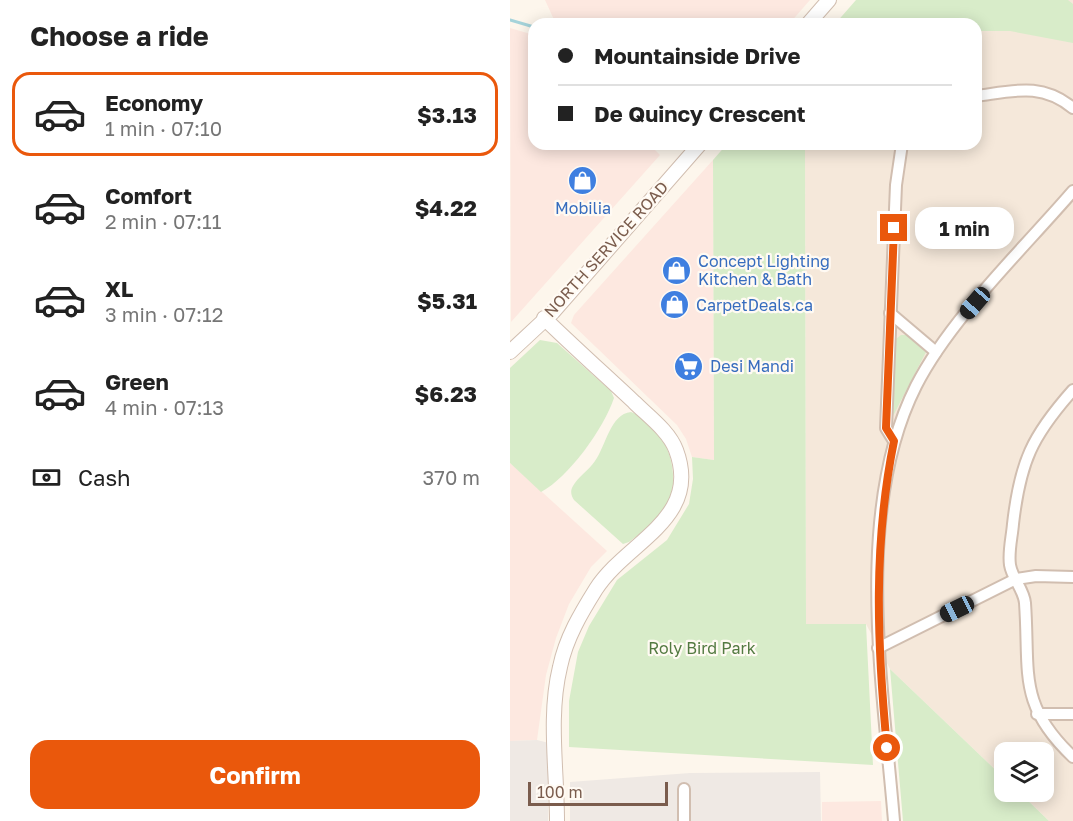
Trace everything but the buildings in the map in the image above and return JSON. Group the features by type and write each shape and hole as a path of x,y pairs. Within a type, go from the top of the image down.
{"street":[{"path":"813,18 829,0"},
{"path":"982,95 1033,89 1057,97 1073,108"},
{"name":"NORTH SERVICE ROAD","path":"510,352 544,318 695,150"},
{"path":"894,441 886,428 896,185 901,150"},
{"path":"894,821 878,648 882,509 894,441 916,386 936,352 961,319 1073,192"},
{"path":"890,313 936,352"},
{"path":"544,318 663,430 675,447 681,467 680,487 671,512 661,525 623,556 600,584 570,636 560,667 555,700 557,821"},
{"path":"1073,390 1042,426 1028,452 1017,490 1010,553 1010,567 1025,600 1029,688 1037,714 1056,741 1073,757"},
{"path":"878,648 1016,579 1036,576 1073,577"},
{"path":"1037,714 1073,714"},
{"path":"684,789 684,821"}],"shaded area":[{"path":"545,0 810,0 794,18 553,18"},
{"path":"864,0 1073,0 1073,821 1049,821 1029,802 1054,802 1054,742 994,742 994,768 890,669 866,624 806,625 805,150 982,150 982,18 948,18"},
{"path":"510,28 528,33 528,150 655,150 660,155 511,322"},
{"path":"713,160 714,460 692,457 686,439 677,425 571,323 574,315"},
{"path":"510,463 607,551 591,567 569,604 556,638 546,675 537,740 510,741"},
{"path":"537,740 549,743 548,821 510,821 510,741"},
{"path":"820,772 821,821 570,821 570,782 690,773"},
{"path":"881,801 882,821 822,821 822,802"}],"green space":[{"path":"856,0 1068,0 1073,4 1073,43 1010,31 982,31 982,18 840,18"},
{"name":"Roly Bird Park","path":"722,150 805,150 806,624 866,624 873,765 569,747 569,701 578,652 589,626 617,580 667,540 689,504 693,479 692,457 714,460 713,160"},
{"path":"901,335 906,335 926,352 893,416 896,339"},
{"path":"540,340 557,343 611,391 614,398 594,437 574,464 541,492 510,463 510,368"},
{"path":"631,412 644,419 655,429 664,442 673,472 673,488 669,502 654,523 623,544 574,500 571,491 599,455 613,424 624,414"},
{"path":"890,669 994,768 994,802 1029,802 1049,821 903,821"}],"waterway":[{"path":"510,20 528,25"}],"place":[{"name":"Mobilia","path":"583,180"},
{"name":"Concept Lighting Kitchen & Bath","path":"677,270"},
{"name":"CarpetDeals.ca","path":"675,305"},
{"name":"Desi Mandi","path":"689,366"}],"route":[{"path":"887,748 878,648 882,509 894,441 886,428 894,228"}]}
